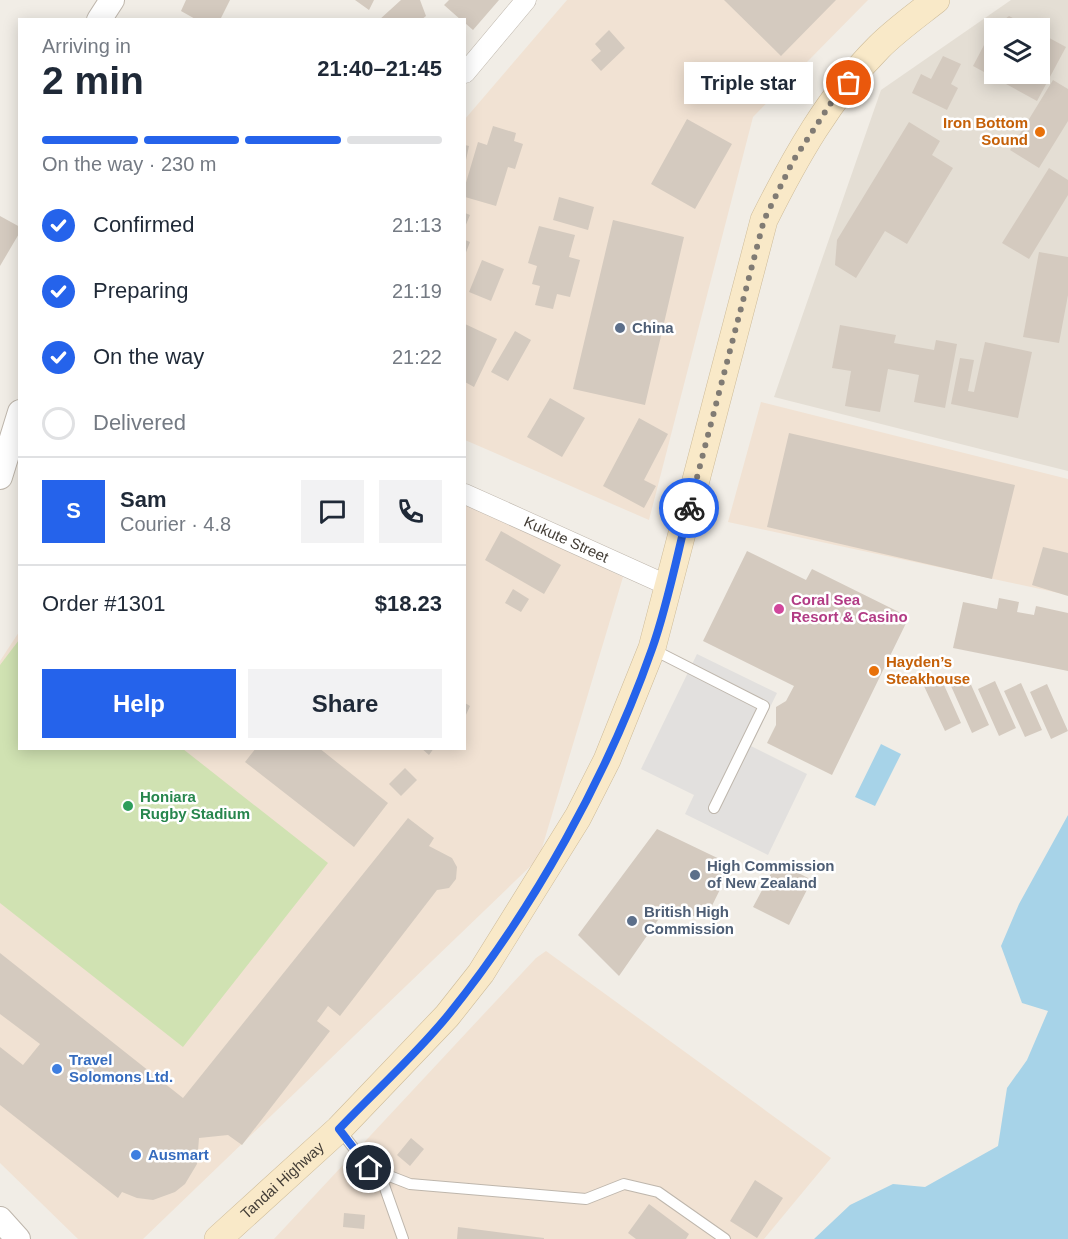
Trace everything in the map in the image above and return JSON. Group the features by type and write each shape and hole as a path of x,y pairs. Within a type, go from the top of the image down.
{"main road":[{"name":"Tandai Highway","path":"219,1239 339,1129 447,1016 481,973 578,817 607,760 652,648 764,220 793,161 833,100 879,47 936,0"}],"street":[{"path":"100,18 112,0"},
{"path":"466,72 526,0"},
{"path":"0,477 18,418"},
{"name":"Kukute Street","path":"466,494 669,586"},
{"path":"0,1219 18,1239"}],"lane":[{"path":"652,648 764,706 714,808"},
{"path":"339,1129 369,1168 410,1184 586,1199 624,1184 658,1192 725,1239"},
{"path":"380,1174 403,1239"}],"shaded area":[{"path":"567,0 868,0 753,117 649,520 466,440 466,118"},
{"path":"1011,0 1068,0 1068,471 774,397 881,90 984,19 984,84 1050,84 1050,18 985,18"},
{"path":"761,402 1068,479 1068,595 728,522"},
{"path":"466,502 623,577 539,858 143,1239 78,1239 0,1163 0,661 18,634 18,750 466,750"},
{"path":"697,654 777,693 751,746 807,774 768,855 685,814 694,795 641,769"},
{"path":"546,951 831,1158 764,1239 274,1239 536,958"}],"green space":[{"name":"Honiara Rugby Stadium","path":"18,641 18,750 184,750 328,863 183,1047 0,903 0,665"}],"water":[{"path":"881,744 901,754 875,806 855,797"},
{"path":"1068,815 1068,1239 814,1239 850,1205 893,1184 925,1187 998,1146 1007,1088 1027,1060 1048,1011 1022,1003 1001,946 1019,904"}],"building":[{"path":"186,0 230,0 221,18 193,18 181,11"},
{"path":"355,0 374,0 369,10"},
{"path":"401,0 420,0 426,16 424,18 381,18"},
{"path":"449,0 499,0 473,30 466,24 466,18 459,18 444,5"},
{"path":"724,0 836,0 781,56"},
{"path":"609,30 625,48 601,71 591,60 601,51 595,44"},
{"path":"1050,38 1066,47 1050,77"},
{"path":"984,45 984,72 973,66"},
{"path":"943,56 961,64 951,84 958,88 947,110 912,93 921,74 931,79"},
{"path":"1053,80 1068,89 1068,121 1039,168 1010,150"},
{"path":"1006,84 1046,84 1037,101"},
{"path":"687,119 732,144 695,209 651,184"},
{"path":"909,122 940,141 932,155 953,168 907,244 885,231 856,278 835,265 837,240"},
{"path":"493,126 516,133 514,141 523,144 515,169 508,167 496,206 466,197 466,183 478,142 487,145"},
{"path":"1049,168 1068,180 1068,195 1029,259 1002,243"},
{"path":"559,197 594,207 588,230 553,220"},
{"path":"0,216 18,226 18,235 0,266"},
{"path":"613,220 684,237 645,405 573,389"},
{"path":"539,226 575,235 569,257 580,260 570,297 557,294 553,309 535,305 540,286 532,284 537,266 528,263"},
{"path":"466,240 470,242 466,252"},
{"path":"1039,252 1068,257 1068,295 1059,343 1023,337"},
{"path":"482,260 504,269 491,301 469,292"},
{"path":"466,324 497,339 474,387 466,383"},
{"path":"840,325 896,335 894,343 934,350 936,340 957,344 945,408 914,402 919,375 888,369 880,412 845,406 851,371 832,368"},
{"path":"515,331 531,340 508,381 491,372"},
{"path":"985,342 1032,352 1018,418 951,404 960,358 974,360 968,391 974,392"},
{"path":"550,398 585,418 562,457 527,437"},
{"path":"639,418 668,434 644,480 656,486 644,508 603,486"},
{"path":"789,433 1015,485 992,579 767,527"},
{"path":"501,531 561,565 544,594 485,560"},
{"path":"1043,547 1068,553 1068,596 1032,585"},
{"path":"747,551 806,580 812,569 909,617 832,775 767,743 776,725 776,707 786,701 794,686 703,641"},
{"path":"513,589 529,599 521,612 505,603"},
{"path":"999,598 1019,602 1017,612 1034,615 1036,606 1068,613 1068,671 953,648 963,602 997,609"},
{"path":"940,676 961,723 945,731 923,684"},
{"path":"968,678 989,725 972,733 951,686"},
{"path":"995,681 1016,728 999,736 978,689"},
{"path":"1021,683 1042,730 1025,737 1004,691"},
{"path":"1047,684 1068,731 1051,739 1030,692"},
{"path":"254,750 322,750 388,803 354,847 245,762"},
{"path":"423,750 433,750 429,755"},
{"path":"405,768 417,780 401,796 389,784"},
{"path":"408,818 434,838 429,846 452,858 457,867 456,879 449,888 437,890 340,1016 328,1006 317,1021 330,1031 242,1145 228,1135 199,1138 197,1164 185,1184 175,1192 153,1200 137,1198 122,1192 118,1198 0,1105 0,1047 23,1065 40,1044 0,1014 0,953 183,1098"},
{"path":"657,829 732,865 705,920 667,907 619,976 578,935"},
{"path":"777,862 812,880 789,925 753,907"},
{"path":"411,1138 424,1149 410,1166 397,1155"},
{"path":"755,1180 783,1198 757,1238 730,1221"},
{"path":"649,1204 689,1234 686,1239 636,1239 628,1233"},
{"path":"344,1213 365,1215 364,1229 343,1227"},
{"path":"458,1227 544,1238 544,1239 457,1239"}],"way so far":[{"path":"689,508 764,220 793,161 833,100 849,83"}],"place":[{"name":"Triple star","path":"849,83"},
{"name":"Iron Bottom Sound","path":"1040,132"},
{"name":"China","path":"620,328"},
{"name":"Coral Sea Resort & Casino","path":"779,609"},
{"name":"Hayden’s Steakhouse","path":"874,671"},
{"name":"Honiara Rugby Stadium","path":"128,806"},
{"name":"High Commission of New Zealand","path":"695,875"},
{"name":"British High Commission","path":"632,921"},
{"name":"Travel Solomons Ltd.","path":"57,1069"},
{"name":"Ausmart","path":"136,1155"}],"route":[{"path":"369,1168 339,1129 447,1016 481,973 578,817 607,760 652,648 689,508"}]}
